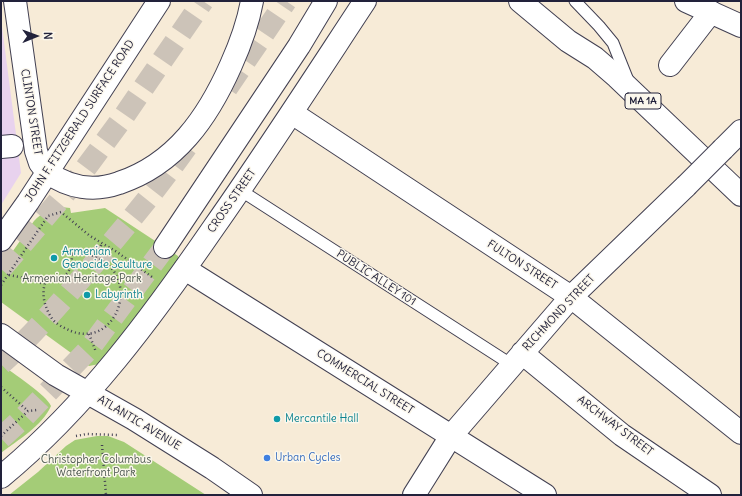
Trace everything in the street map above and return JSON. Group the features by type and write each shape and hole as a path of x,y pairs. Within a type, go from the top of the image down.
{"main road":[{"name":"CLINTON STREET","path":"15,1 35,147 40,163 47,172"},
{"name":"JOHN F. FITZGERALD SURFACE ROAD","path":"1,240 159,1"},
{"path":"47,172 64,182 76,186 88,188 105,187 126,181 166,158 188,137 217,97 236,53 252,1"},
{"path":"165,247 299,46 326,1"},
{"name":"CROSS STREET","path":"88,393 185,269 292,113 365,1"},
{"path":"520,1 568,41 595,58"},
{"path":"543,1 574,32 595,58"},
{"path":"686,1 741,26"},
{"path":"670,65 711,12"},
{"name":"MA 1A","path":"595,58 632,91 741,195"},
{"name":"FULTON STREET","path":"292,113 571,297 741,433"},
{"name":"RICHMOND STREET","path":"414,495 451,436 571,297 741,131"},
{"name":"COMMERCIAL STREET","path":"185,269 545,495"},
{"path":"1,335 56,375 88,393"},
{"name":"ARCHWAY STREET","path":"517,359 710,495"},
{"name":"ATLANTIC AVENUE","path":"1,477 47,436 88,393 188,452 251,495"}],"lane":[{"path":"576,1 613,43 632,91"},
{"name":"PUBLIC ALLEY 101","path":"240,190 517,359"}],"path":[{"path":"1,285 48,216 61,212 90,236 117,252 158,281"},
{"path":"96,257 102,243"},
{"path":"72,254 96,257 106,263 116,273 121,285 122,297 117,313 110,324 89,334 74,332 63,328 53,320 46,309 43,297 44,284 47,277 61,278 68,274 72,265 72,254"},
{"path":"9,275 44,284"},
{"path":"1,387 28,411"},
{"path":"1,436 28,411 37,410"},
{"path":"102,445 106,495"}],"shaded area":[{"path":"1,19 21,173 1,205"}],"green space":[{"name":"Armenian Heritage Park","path":"61,207 70,208 71,213 105,208 178,256 179,261 99,364 89,366 1,302 1,268 34,221 40,215"},
{"path":"1,364 36,390 48,401 51,406 36,426 1,453"},
{"name":"Christopher Columbus Waterfront Park","path":"97,436 108,436 124,442 206,495 9,495 38,472 66,446 75,440"}],"tunnel":[{"path":"1,269 79,177 122,119 203,1"},
{"path":"227,88 286,1"},
{"path":"1,364 63,300 123,230 192,139"},
{"path":"1,438 23,418 89,349 165,247"}],"place":[{"name":"Armenian Genocide Sculture","path":"54,258"},
{"name":"Labyrinth","path":"87,295"},
{"name":"Mercantile Hall","path":"277,419"},
{"name":"Urban Cycles","path":"267,458"}]}
